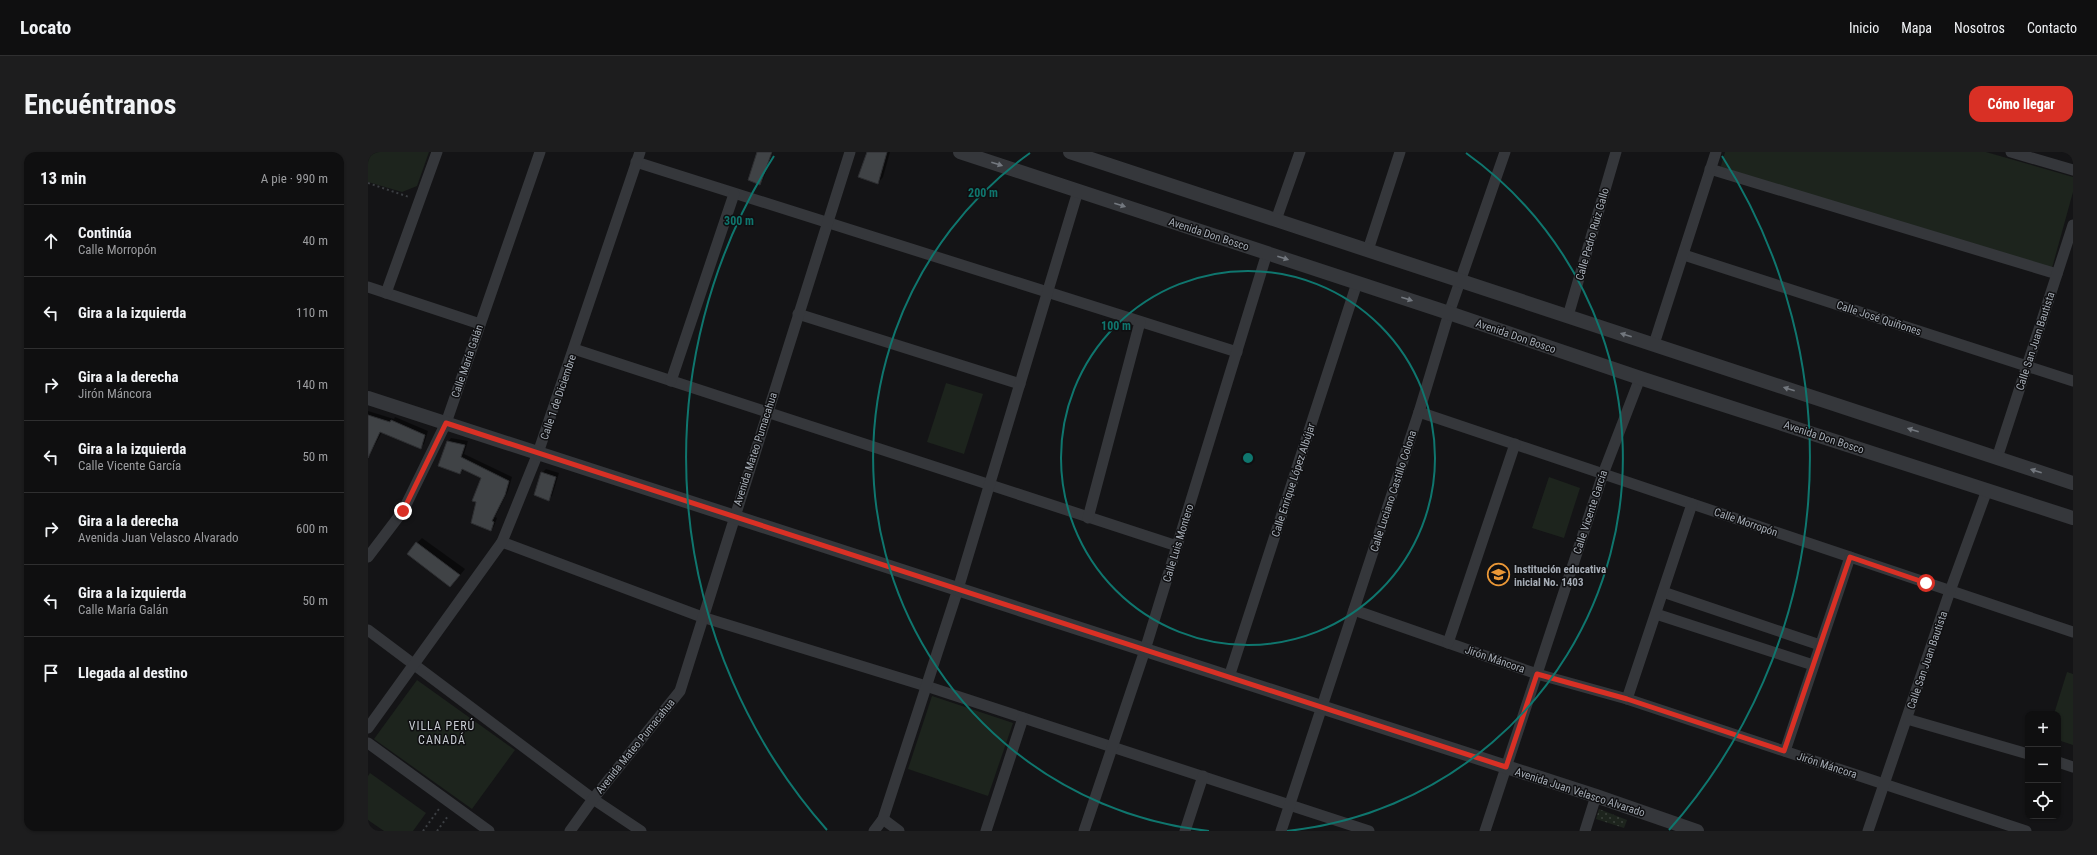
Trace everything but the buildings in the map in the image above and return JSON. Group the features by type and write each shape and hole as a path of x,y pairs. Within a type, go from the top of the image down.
{"street":[{"path":"386,293 437,152"},
{"name":"Calle María Galán","path":"368,557 403,511 446,423 540,152"},
{"name":"Avenida Mateo Pumacahua","path":"570,831 593,799 680,690 850,152"},
{"name":"Avenida Don Bosco","path":"960,152 1449,313 1640,378 2073,518"},
{"path":"1276,220 1300,152"},
{"path":"1368,250 1400,152"},
{"name":"Calle Luciano Castillo Colona","path":"1282,831 1419,412 1449,313 1505,152"},
{"name":"Calle Pedro Ruiz Gallo","path":"1568,316 1616,152"},
{"path":"1654,344 1716,152"},
{"path":"2011,152 2073,170"},
{"path":"1075,153 2073,483"},
{"path":"638,157 734,194 1237,352"},
{"name":"Calle 1 de Diciembre","path":"368,728 502,542 538,453 638,157"},
{"path":"1710,170 2057,274"},
{"path":"874,831 883,819 958,589 1078,191"},
{"path":"671,381 734,194"},
{"name":"Calle San Juan Bautista","path":"1997,458 2073,225"},
{"name":"Calle Luis Montero","path":"1084,831 1145,650 1267,253"},
{"name":"Calle José Quiñones","path":"1684,255 2073,382"},
{"name":"Calle Enrique López Albújar","path":"1229,677 1357,283"},
{"path":"368,287 480,324"},
{"path":"798,314 1020,384"},
{"path":"1088,518 1140,322"},
{"path":"574,349 989,486 1177,546"},
{"name":"Calle Vicente García","path":"1485,831 1603,474 1640,378"},
{"name":"Avenida Juan Velasco Alvarado","path":"368,398 1596,796 1697,831"},
{"name":"Calle Morropón","path":"1419,412 2073,632"},
{"path":"1448,643 1515,444"},
{"name":"Calle San Juan Bautista","path":"1868,831 1886,784 1950,591 1987,490"},
{"path":"1627,699 1692,504"},
{"path":"502,542 702,617 926,686 1369,831"},
{"path":"1784,751 1850,557"},
{"path":"1663,592 1820,645"},
{"name":"Jirón Máncora","path":"1354,610 1537,674 1627,699 2026,831"},
{"path":"1656,614 1813,665"},
{"path":"368,630 414,663 593,799 641,831"},
{"path":"986,831 1023,718"},
{"path":"1907,719 2025,753"},
{"path":"368,743 456,806 488,831"},
{"path":"2061,763 2073,767"},
{"path":"1185,831 1203,776"},
{"path":"1585,831 1596,796"},
{"path":"883,819 899,831"}],"path":[{"path":"368,184 419,201"},
{"path":"423,831 446,799"},
{"path":"436,831 456,806"}],"shaded area":[{"path":"368,152 429,152 417,186 402,192 368,182"},
{"path":"1725,152 1986,152 2073,177 2073,192 2052,268 1720,169"},
{"path":"946,383 983,394 964,454 927,442"},
{"path":"1549,477 1580,488 1564,538 1532,528"},
{"path":"2067,672 2073,674 2073,745 2061,741 2061,711 2055,711"},
{"path":"417,680 515,750 472,809 374,739"},
{"path":"932,696 1013,723 988,796 908,769"},
{"path":"370,773 426,813 413,831 384,831 368,820 368,776"},
{"path":"1599,809 1627,820 1624,828 1596,819"}],"place":[{"name":"Institución educativa inicial No. 1403","path":"1499,575"}],"district":[{"name":"VILLA PERÚ CANADÁ","path":"442,733"}],"route":[{"path":"403,511 446,423 1506,767 1537,674 1627,699 1784,751 1850,557 1926,583"}]}
